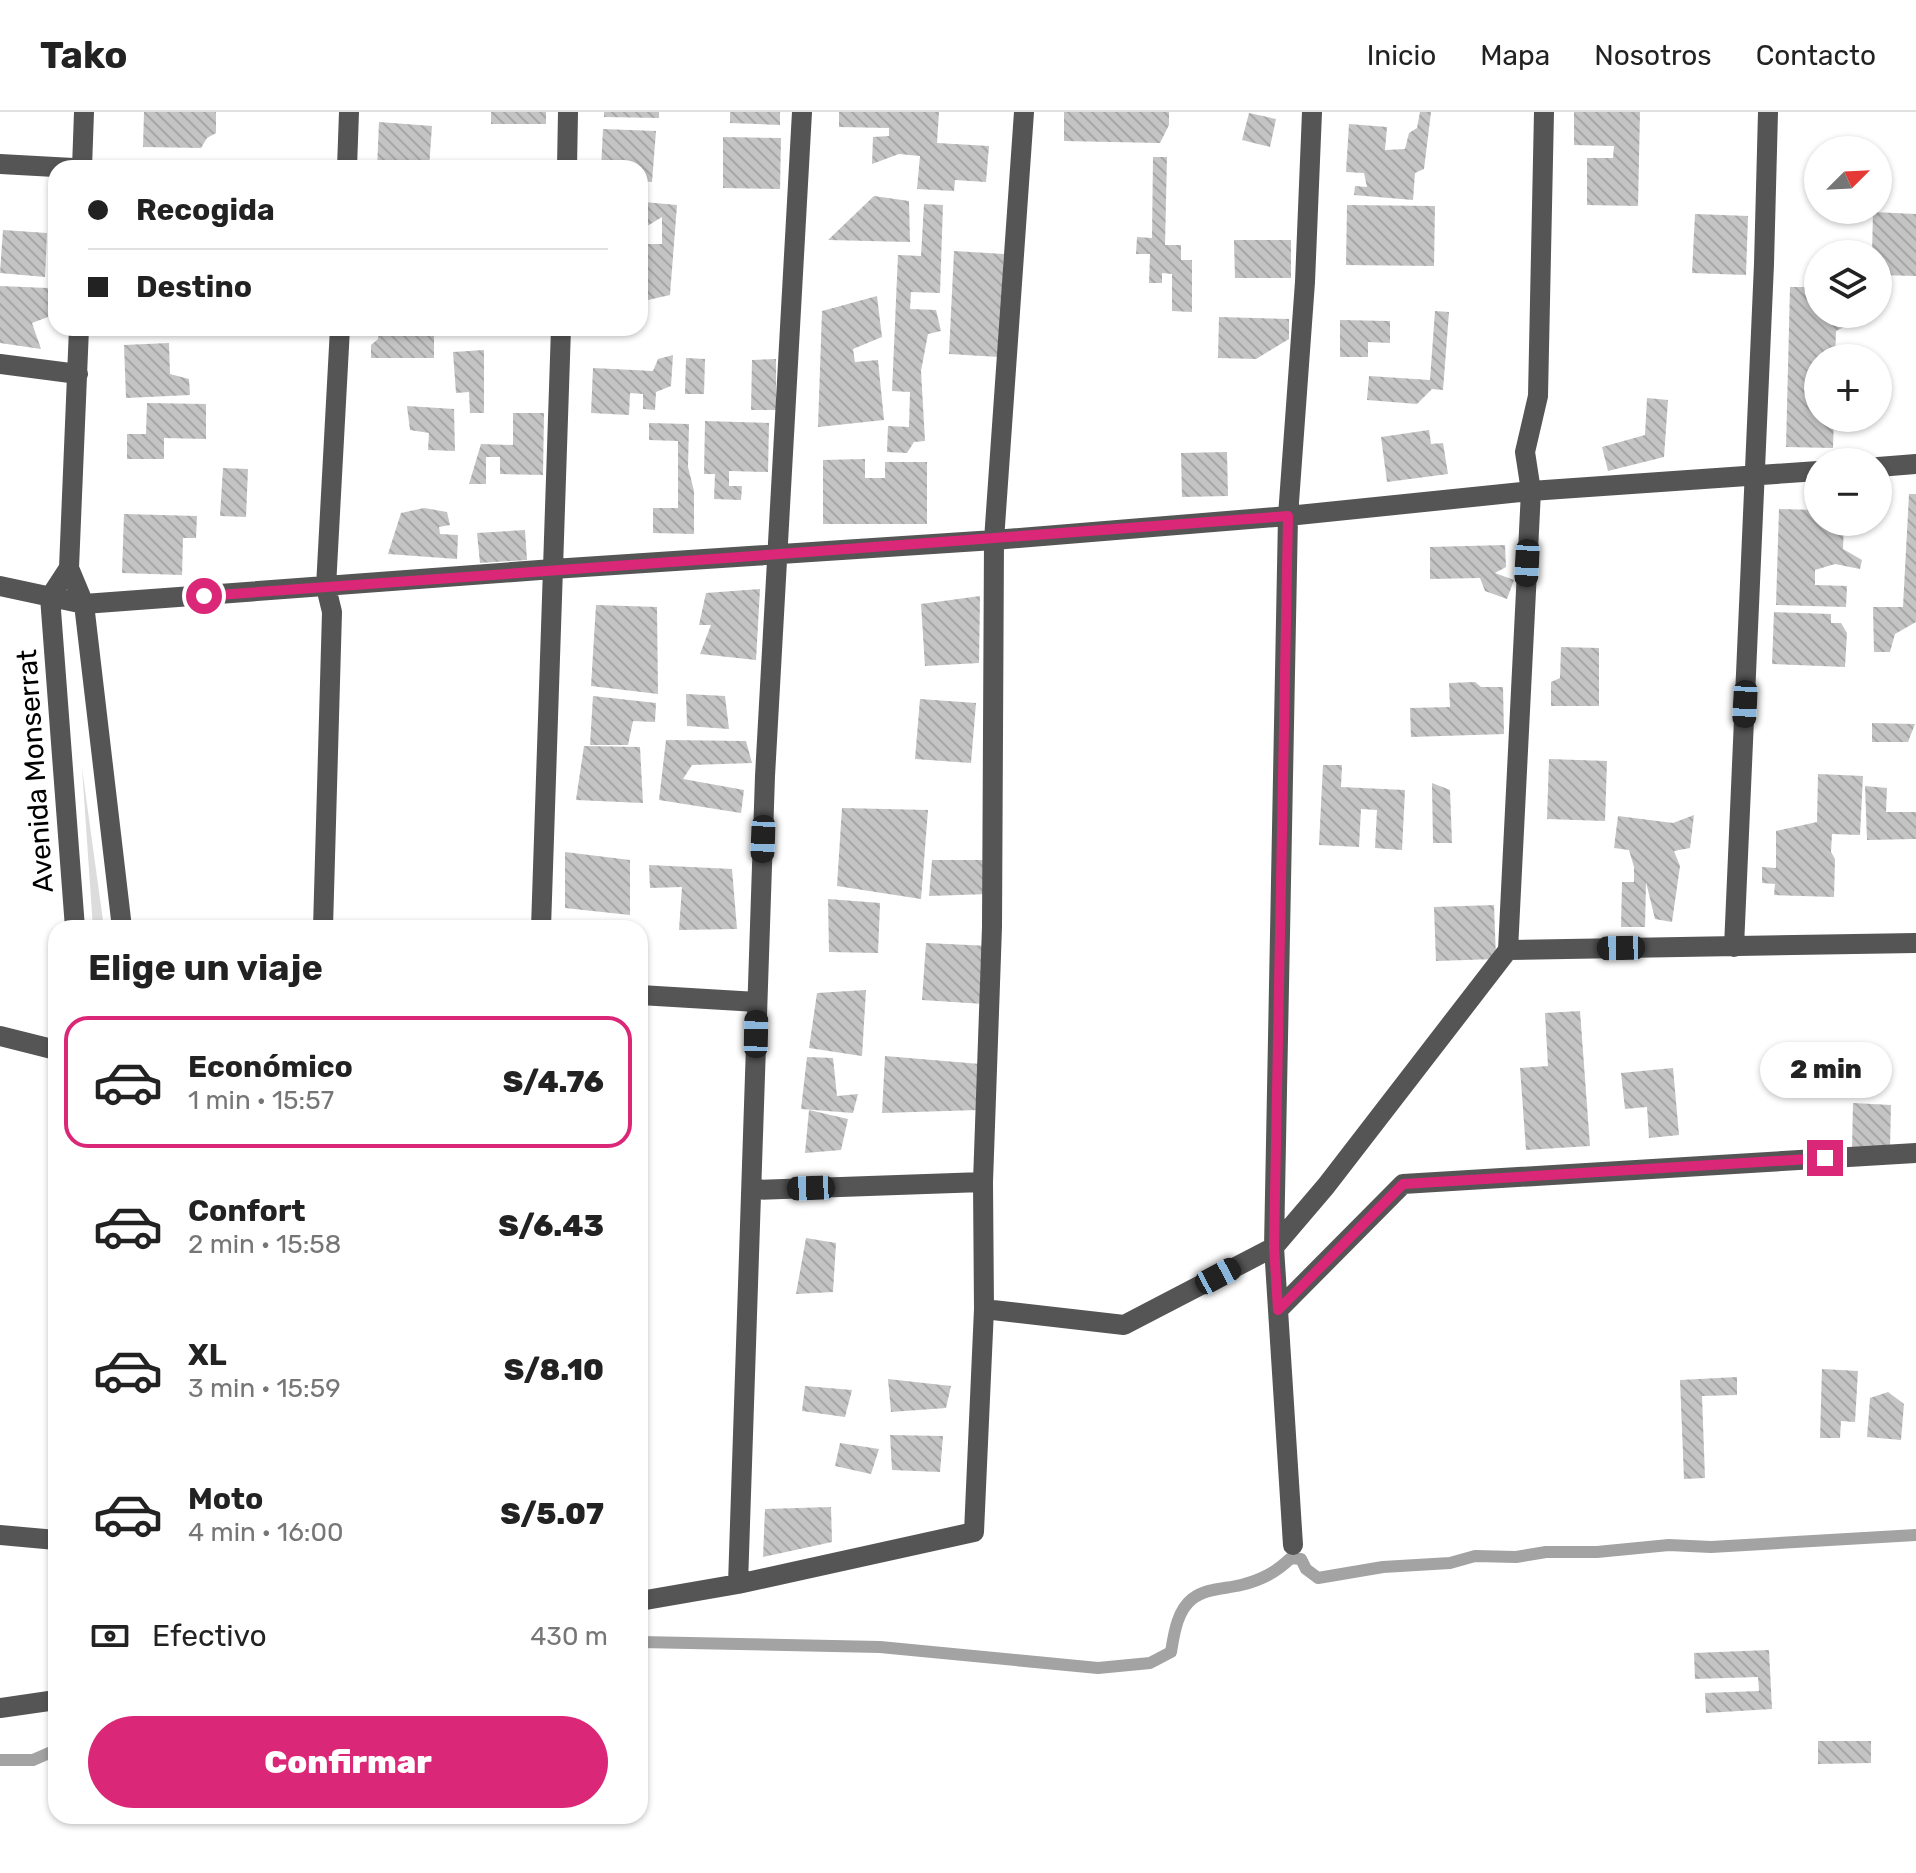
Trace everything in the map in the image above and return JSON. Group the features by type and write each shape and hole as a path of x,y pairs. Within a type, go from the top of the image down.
{"street":[{"path":"82,160 84,112"},
{"path":"347,160 349,112"},
{"path":"567,160 568,112"},
{"path":"738,1584 757,1002 777,554 802,112"},
{"path":"648,1600 738,1584 974,1532 984,1309 983,1182 992,927 994,540 1024,112"},
{"path":"1293,1545 1274,1247 1288,516 1305,282 1312,112"},
{"path":"984,1309 1124,1325 1274,1247 1326,1186 1508,950 1531,491 1525,452 1538,396 1544,112"},
{"path":"1734,947 1768,112"},
{"path":"0,164 48,167"},
{"path":"79,336 69,568 84,604 121,920"},
{"path":"323,920 332,612 326,587 340,336"},
{"path":"541,920 561,336"},
{"path":"0,364 78,374"},
{"path":"1892,466 1916,464"},
{"path":"0,586 84,604 994,540 1288,516 1531,491 1804,472"},
{"path":"50,597 69,568"},
{"name":"Avenida Monserrat","path":"50,597 74,920"},
{"path":"1508,950 1916,943"},
{"path":"648,995 757,1002"},
{"path":"0,1036 48,1048"},
{"path":"1278,1310 1403,1184 1916,1153"},
{"path":"752,1190 983,1182"},
{"path":"0,1535 48,1539"},
{"path":"0,1708 48,1701"}],"shaded area":[{"path":"82,768 103,920 92,920"}],"building":[{"path":"144,112 216,112 216,133 207,138 201,148 143,147"},
{"path":"491,112 546,112 546,124 491,124"},
{"path":"604,112 659,112 659,118 604,117"},
{"path":"730,112 780,112 780,125 730,123"},
{"path":"839,112 939,112 937,143 989,146 986,182 955,180 954,191 917,189 920,156 899,154 872,164 873,137 889,136 889,128 839,127"},
{"path":"1064,112 1169,112 1169,125 1160,143 1064,141"},
{"path":"1420,112 1431,112 1424,169 1415,173 1413,200 1354,195 1355,186 1367,187 1364,173 1346,172 1349,124 1387,127 1385,150 1405,149 1409,133 1417,128"},
{"path":"1574,112 1640,112 1638,206 1587,205 1587,158 1613,158 1614,146 1574,145"},
{"path":"1249,113 1276,119 1270,147 1242,140"},
{"path":"379,122 432,126 430,160 377,160"},
{"path":"603,129 656,131 652,182 648,182 648,160 601,160"},
{"path":"723,137 781,138 780,189 723,188"},
{"path":"1153,157 1167,157 1165,245 1181,245 1181,260 1192,260 1192,312 1172,311 1172,274 1162,273 1162,283 1149,283 1150,254 1136,254 1137,237 1152,238"},
{"path":"874,196 909,201 910,242 828,240"},
{"path":"648,202 677,205 670,295 648,300 648,244 662,244 662,217 649,225"},
{"path":"924,204 943,205 940,293 911,292 910,309 936,310 941,331 928,334 921,371 925,441 914,442 907,453 887,452 888,426 909,427 910,392 892,391 898,255 921,256"},
{"path":"1347,205 1435,206 1434,266 1346,265"},
{"path":"1892,213 1916,214 1916,276 1892,275 1892,240 1872,240 1873,224 1892,224"},
{"path":"1695,214 1748,216 1746,275 1692,273"},
{"path":"3,230 47,233 45,277 0,273"},
{"path":"1234,240 1291,240 1291,278 1235,278"},
{"path":"954,251 1004,254 999,357 949,354"},
{"path":"0,286 48,288 48,317 32,323 41,349 0,343"},
{"path":"1790,287 1804,287 1804,328 1842,328 1836,331 1836,344 1804,344 1804,432 1834,432 1833,448 1786,447"},
{"path":"877,296 882,337 853,349 855,362 878,360 884,420 818,427 822,311"},
{"path":"1435,311 1449,312 1443,390 1432,389 1417,404 1367,400 1369,376 1430,380"},
{"path":"1219,317 1289,319 1289,339 1256,359 1218,358"},
{"path":"1340,320 1390,321 1390,343 1368,342 1368,357 1340,357"},
{"path":"378,336 434,336 434,358 371,358 371,345"},
{"path":"169,343 170,374 189,379 190,395 126,398 124,345"},
{"path":"484,350 484,413 470,413 469,392 456,393 453,352"},
{"path":"673,355 671,386 656,392 655,410 643,409 643,394 630,393 629,415 591,413 593,368 653,371 658,359"},
{"path":"686,358 705,359 704,394 685,394"},
{"path":"776,359 776,410 751,410 752,360"},
{"path":"1647,398 1668,400 1664,457 1608,471 1602,447 1645,435"},
{"path":"147,403 206,404 206,439 164,438 164,459 127,459 127,434 146,434"},
{"path":"407,406 454,409 455,451 428,450 429,433 410,430"},
{"path":"513,413 544,413 543,475 500,474 500,457 486,457 486,484 469,484 481,444 513,445"},
{"path":"705,421 769,423 768,472 729,471 729,486 742,486 741,500 714,499 715,474 704,474"},
{"path":"649,423 689,424 688,467 694,491 694,534 653,533 653,508 678,508 678,441 649,440"},
{"path":"1429,430 1431,444 1443,443 1448,474 1387,482 1381,437"},
{"path":"1227,452 1228,496 1182,497 1181,453"},
{"path":"865,459 865,478 885,478 885,462 927,462 927,524 823,524 823,460"},
{"path":"223,468 248,469 246,517 220,516"},
{"path":"1909,494 1916,494 1916,622 1895,634 1890,652 1874,652 1873,607 1903,607"},
{"path":"424,508 447,512 450,525 439,527 440,534 458,535 457,559 388,554 401,513"},
{"path":"1779,509 1804,510 1804,536 1843,536 1843,549 1862,560 1860,569 1835,564 1815,570 1815,585 1847,586 1846,607 1776,605"},
{"path":"124,514 197,516 196,538 183,538 182,575 122,573"},
{"path":"525,530 527,560 480,563 477,533"},
{"path":"1505,545 1506,567 1495,573 1514,580 1507,599 1485,591 1480,578 1430,579 1430,547"},
{"path":"760,589 756,660 700,654 711,625 699,625 706,593"},
{"path":"980,596 979,663 925,666 921,604"},
{"path":"596,605 657,607 658,694 591,686"},
{"path":"1774,612 1831,614 1831,623 1841,623 1847,633 1845,667 1772,664"},
{"path":"1561,647 1599,648 1599,706 1551,706 1551,682 1560,678"},
{"path":"1475,682 1481,687 1503,687 1504,734 1411,737 1410,708 1450,707 1449,683"},
{"path":"686,694 725,696 729,729 687,726"},
{"path":"593,696 656,703 655,722 633,721 628,745 590,745"},
{"path":"920,699 976,703 971,763 915,759"},
{"path":"1872,723 1915,724 1908,742 1872,742"},
{"path":"666,740 746,741 752,763 692,765 683,779 744,790 741,813 659,800"},
{"path":"584,746 640,747 643,803 576,800"},
{"path":"1549,759 1607,761 1605,821 1547,819"},
{"path":"1323,765 1342,765 1341,787 1405,790 1402,850 1375,848 1377,810 1361,809 1359,847 1319,845"},
{"path":"1818,774 1863,776 1860,835 1832,834 1834,897 1774,895 1775,884 1762,883 1762,867 1776,868 1776,831 1817,822"},
{"path":"1432,783 1450,790 1452,843 1433,843"},
{"path":"1865,786 1887,788 1886,812 1916,812 1916,839 1867,840"},
{"path":"842,808 928,810 921,899 837,886"},
{"path":"1694,815 1690,848 1674,851 1680,866 1672,922 1655,919 1646,882 1645,927 1621,927 1622,882 1634,882 1634,867 1629,850 1614,848 1618,816 1673,823"},
{"path":"565,852 630,860 630,915 565,908"},
{"path":"932,860 992,860 989,894 929,896"},
{"path":"649,865 732,869 737,929 679,930 682,887 650,888"},
{"path":"828,899 880,903 878,953 829,952"},
{"path":"1494,905 1496,959 1436,961 1434,907"},
{"path":"926,943 990,946 984,1004 922,1000"},
{"path":"866,990 862,1056 809,1048 817,993"},
{"path":"1580,1011 1590,1146 1526,1150 1520,1068 1548,1066 1545,1013"},
{"path":"885,1056 980,1064 978,1110 882,1113"},
{"path":"807,1057 833,1058 837,1096 858,1094 853,1113 801,1109"},
{"path":"1673,1068 1679,1135 1649,1138 1647,1107 1625,1109 1621,1073"},
{"path":"1853,1103 1891,1105 1890,1149 1852,1148"},
{"path":"809,1110 848,1119 841,1150 805,1153"},
{"path":"806,1238 836,1243 833,1292 796,1294"},
{"path":"1822,1369 1858,1371 1855,1422 1841,1421 1840,1438 1820,1438"},
{"path":"1737,1377 1737,1395 1702,1396 1705,1478 1684,1479 1680,1380"},
{"path":"888,1379 951,1386 946,1408 891,1412"},
{"path":"805,1386 852,1390 845,1417 802,1411"},
{"path":"1888,1392 1904,1404 1901,1440 1867,1437 1870,1398"},
{"path":"890,1435 943,1436 940,1472 892,1470"},
{"path":"840,1443 879,1449 871,1474 835,1466"},
{"path":"831,1507 832,1542 763,1557 765,1509"},
{"path":"1769,1650 1772,1709 1706,1713 1705,1693 1759,1691 1758,1677 1695,1679 1694,1653"},
{"path":"1818,1741 1871,1741 1871,1763 1818,1764"}],"waterway":[{"path":"648,1642 880,1647 1098,1668 1150,1663 1171,1652 1180,1616 1197,1595 1262,1578 1291,1558 1301,1559 1306,1569 1318,1578 1383,1567 1450,1563 1475,1556 1516,1557 1546,1552 1597,1552 1669,1545 1711,1547 1916,1535"},
{"path":"0,1760 33,1760 48,1753"}],"route":[{"path":"204,596 1288,516 1274,1247 1278,1310 1403,1184 1825,1158"}]}
